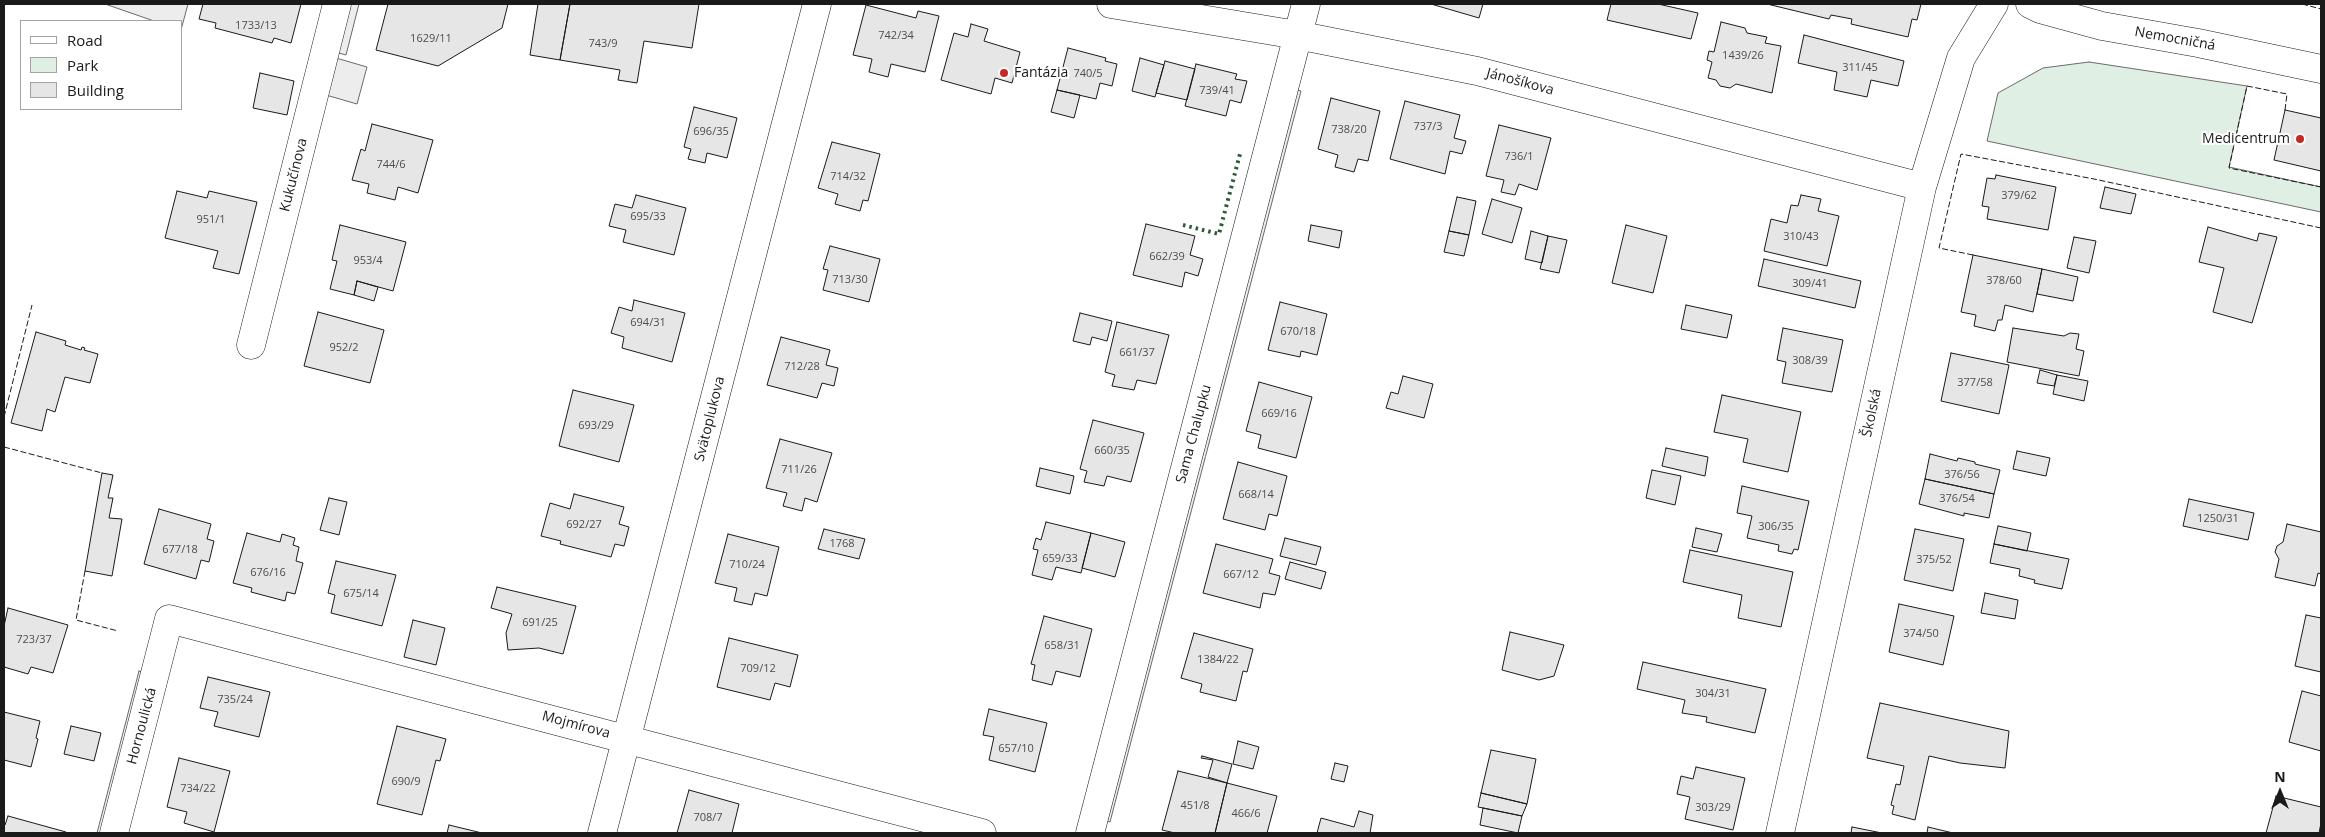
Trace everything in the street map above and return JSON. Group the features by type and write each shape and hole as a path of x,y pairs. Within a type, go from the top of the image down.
{"street":[{"name":"Kukučínova","path":"251,346 337,4"},
{"name":"Svätoplukova","path":"602,833 817,4"},
{"name":"Jánošíkova","path":"1111,4 1297,35 1477,71 1922,187"},
{"name":"Sama Chalupku","path":"1090,833 1306,4"},
{"name":"Školská","path":"1780,833 1922,187 1961,58 1994,4"},
{"name":"Nemocničná","path":"2030,4 2040,9 2102,26 2207,45 2321,69"},
{"name":"Mojmírova","path":"170,619 982,833"},
{"name":"Hornoulická","path":"114,833 170,619"}],"green space":[{"path":"2089,62 2247,86 2229,167 2321,187 2321,212 1987,141 1998,93 2043,68"}],"shaded area":[{"path":"105,4 188,4 182,26 182,20 151,20"},
{"path":"348,4 359,4 346,55 335,52"},
{"path":"336,58 367,67 357,104 326,95"},
{"path":"1290,88 1301,91 1110,822 1099,819"},
{"path":"139,671 150,674 109,833 97,833"}],"building":[{"path":"203,4 301,4 291,43 274,38 272,43 215,28 216,23 199,19"},
{"path":"388,4 508,4 502,28 438,66 376,50"},
{"path":"538,4 570,4 560,60 530,55"},
{"path":"570,4 699,4 692,48 644,41 637,83 618,80 620,70 560,60"},
{"path":"1431,4 1483,4 1479,18"},
{"path":"1611,4 1658,4 1698,13 1691,39 1607,20"},
{"path":"1767,4 1921,4 1917,20 1912,19 1908,37 1851,24 1852,19 1831,15 1829,19"},
{"path":"866,5 916,18 918,11 939,16 925,72 891,64 888,77 869,72 872,59 853,55"},
{"path":"1721,22 1745,28 1747,33 1767,37 1765,43 1781,46 1772,93 1736,84 1730,88 1720,86 1716,80 1708,78 1712,62 1707,60 1709,51 1714,52"},
{"path":"971,24 988,29 984,41 1020,52 1012,83 995,78 991,94 941,80 954,33 968,37"},
{"path":"1804,35 1904,61 1898,86 1871,80 1867,97 1834,90 1837,72 1798,63"},
{"path":"1068,48 1106,58 1105,61 1117,64 1112,86 1100,83 1096,99 1057,90"},
{"path":"1140,58 1164,65 1155,97 1132,91"},
{"path":"1165,61 1195,69 1187,100 1156,93"},
{"path":"1196,64 1237,74 1235,79 1247,81 1241,103 1230,100 1226,116 1185,106"},
{"path":"260,73 294,81 287,115 253,108"},
{"path":"1057,90 1080,95 1074,118 1051,112"},
{"path":"1331,98 1380,111 1368,161 1358,159 1354,172 1335,167 1338,155 1318,149"},
{"path":"1405,101 1460,115 1454,138 1466,141 1462,154 1450,151 1445,174 1390,159"},
{"path":"694,107 737,118 727,158 707,153 705,163 688,159 691,149 684,147"},
{"name":"Medicentrum","path":"2285,110 2321,118 2321,171 2274,160"},
{"path":"372,124 433,140 418,193 398,187 395,200 367,193 369,184 352,180 361,149 365,151"},
{"path":"1499,125 1551,138 1537,190 1519,184 1515,195 1501,192 1504,180 1486,176"},
{"path":"832,142 880,154 868,201 863,200 860,211 835,204 838,194 818,188"},
{"path":"1996,175 2056,187 2048,230 1987,219 1989,207 1982,206 1987,178 1995,179"},
{"path":"2105,187 2136,194 2131,214 2100,208"},
{"path":"177,191 207,198 209,191 257,202 239,274 213,268 218,251 165,238"},
{"path":"636,195 686,208 674,255 623,242 626,230 609,226 615,204 632,208"},
{"path":"1801,195 1821,199 1818,211 1839,216 1827,266 1764,251 1771,219 1787,223 1791,205 1798,206"},
{"path":"1457,197 1476,201 1469,235 1449,231"},
{"path":"1492,199 1522,208 1512,243 1482,234"},
{"path":"1146,224 1195,236 1190,255 1203,259 1198,276 1185,272 1182,287 1133,275"},
{"path":"340,225 406,242 393,291 357,281 354,295 330,289 337,261 332,260"},
{"path":"1311,225 1342,231 1339,248 1308,241"},
{"path":"1626,225 1667,236 1653,293 1612,283"},
{"path":"2208,227 2257,241 2259,233 2277,237 2252,323 2213,312 2224,268 2199,262"},
{"path":"1449,231 1469,235 1464,256 1444,252"},
{"path":"1531,231 1548,236 1542,263 1525,259"},
{"path":"1548,236 1567,240 1559,273 1540,269"},
{"path":"2074,237 2096,241 2089,273 2067,268"},
{"path":"830,246 880,259 869,302 823,290 828,270 823,269"},
{"path":"1973,255 2042,269 2033,312 2005,305 2002,320 1998,320 1995,331 1974,326 1976,315 1961,312"},
{"path":"1764,259 1861,281 1855,308 1758,286"},
{"path":"2042,269 2078,277 2073,301 2037,294"},
{"path":"357,281 378,287 374,301 354,295"},
{"path":"634,300 685,313 672,362 622,348 624,337 611,333 619,307 632,311"},
{"path":"1280,302 1327,314 1317,355 1301,351 1300,357 1268,350"},
{"path":"1686,305 1732,315 1727,338 1681,329"},
{"path":"318,312 384,330 370,383 304,366"},
{"path":"1080,313 1112,321 1107,341 1092,337 1090,345 1073,341"},
{"path":"1117,322 1169,335 1156,384 1137,380 1134,390 1112,386 1115,375 1105,372"},
{"path":"1783,328 1843,340 1832,392 1782,383 1786,362 1777,360"},
{"path":"2013,328 2064,336 2070,333 2079,334 2076,349 2084,351 2079,376 2007,362"},
{"path":"36,332 66,341 65,345 81,350 82,347 85,348 84,350 98,354 90,383 65,377 55,412 47,409 42,431 11,423"},
{"path":"781,337 830,350 826,365 838,368 834,386 822,383 817,398 767,385"},
{"path":"1951,353 2009,365 1999,414 1941,401"},
{"path":"2040,370 2057,375 2054,386 2037,383"},
{"path":"2057,375 2088,381 2084,401 2053,394"},
{"path":"1403,376 1433,384 1424,418 1386,408 1391,392 1398,394"},
{"path":"1259,382 1312,397 1296,458 1258,448 1261,435 1246,431"},
{"path":"573,390 634,405 619,462 559,446"},
{"path":"1722,395 1801,412 1788,472 1743,462 1748,439 1714,432"},
{"path":"1093,420 1144,433 1131,482 1107,476 1104,486 1084,482 1087,471 1080,469"},
{"path":"780,439 832,453 817,502 805,498 802,511 783,506 787,493 766,488"},
{"path":"1666,448 1708,457 1705,476 1662,466"},
{"path":"2017,451 2050,458 2046,476 2013,469"},
{"path":"1930,454 1957,461 1958,458 2000,470 1994,494 1925,479"},
{"path":"1238,462 1287,476 1277,516 1269,514 1265,530 1223,519"},
{"path":"1040,468 1074,476 1070,494 1036,486"},
{"path":"1652,470 1681,476 1675,505 1646,498"},
{"path":"102,473 113,475 108,498 113,498 109,518 122,519 112,576 85,571"},
{"path":"1925,479 1994,494 1989,518 1964,513 1964,516 1919,504"},
{"path":"1742,486 1809,501 1798,550 1794,549 1792,554 1778,551 1779,545 1747,538 1752,516 1737,513"},
{"path":"574,494 624,507 619,524 629,527 624,546 615,544 611,557 560,544 561,541 541,536 550,503 570,509"},
{"path":"329,498 347,502 339,535 320,530"},
{"path":"2189,499 2254,513 2248,540 2183,526"},
{"path":"159,509 211,524 207,539 214,541 209,562 201,560 196,579 144,564"},
{"path":"1046,522 1091,533 1081,573 1056,567 1052,580 1032,575 1038,550 1033,549 1036,538 1041,540"},
{"path":"2287,524 2321,532 2321,574 2318,573 2315,586 2275,577 2279,559 2275,552 2277,546 2283,542"},
{"path":"1998,526 2031,533 2027,551 1994,544"},
{"path":"1696,528 1722,534 1717,552 1692,547"},
{"path":"824,529 865,539 859,559 818,549"},
{"path":"1915,529 1964,539 1953,591 1904,580"},
{"path":"247,533 280,542 282,534 295,538 293,545 299,547 296,561 303,563 295,594 287,592 285,601 251,592 252,588 233,583"},
{"path":"1091,533 1125,542 1115,577 1082,568"},
{"path":"728,534 779,547 767,596 755,593 752,605 734,601 737,588 715,583"},
{"path":"1285,538 1321,547 1316,565 1280,556"},
{"path":"1216,544 1273,559 1269,573 1280,576 1275,595 1263,593 1260,608 1203,593"},
{"path":"1994,544 2069,559 2062,589 2034,583 2035,580 2019,576 2020,569 1990,563"},
{"path":"1690,550 1793,572 1781,627 1738,618 1742,595 1683,582"},
{"path":"336,561 396,575 382,626 331,613 335,595 328,593"},
{"path":"1290,562 1326,572 1321,589 1285,579"},
{"path":"497,587 576,606 563,654 539,648 508,650 506,633 512,614 491,608"},
{"path":"1985,593 2018,600 2015,619 1981,613"},
{"path":"1899,604 1954,616 1943,665 1889,652"},
{"path":"8,608 68,625 53,673 31,667 28,674 4,667 4,626"},
{"path":"2306,615 2321,618 2321,672 2295,666"},
{"path":"1044,616 1092,629 1080,677 1056,671 1052,685 1032,680 1035,665 1031,664"},
{"path":"413,620 445,628 436,665 404,657"},
{"path":"1510,632 1564,645 1554,676 1539,680 1502,670"},
{"path":"1194,633 1253,649 1247,672 1243,671 1236,701 1200,692 1202,684 1181,678"},
{"path":"729,638 798,655 790,687 775,683 770,700 717,687"},
{"path":"1643,662 1766,689 1755,733 1706,722 1707,717 1682,713 1685,700 1637,689"},
{"path":"208,677 270,692 259,737 214,726 218,712 200,708"},
{"path":"2302,691 2321,696 2321,751 2289,742"},
{"path":"1880,703 2009,731 2005,768 1960,763 1929,756 1915,820 1892,814 1894,806 1891,805 1896,784 1900,785 1904,766 1867,758"},
{"path":"989,709 1047,723 1035,772 989,760 994,737 983,735"},
{"path":"4,712 40,721 31,767 4,760"},
{"path":"71,726 101,733 94,761 64,754"},
{"path":"397,726 446,739 440,761 436,760 422,815 377,804"},
{"path":"1238,741 1259,747 1253,769 1233,764"},
{"path":"1491,750 1536,759 1527,804 1481,793"},
{"path":"1202,756 1232,764 1227,783 1208,777 1213,760 1201,758"},
{"path":"179,758 230,771 214,832 184,823 187,812 167,807"},
{"path":"1335,763 1348,766 1344,782 1331,779"},
{"path":"1696,767 1745,778 1733,830 1685,819 1690,797 1677,794 1681,776 1693,779"},
{"path":"1178,771 1227,783 1215,833 1175,833 1162,830"},
{"path":"1227,783 1277,796 1267,833 1215,833"},
{"path":"689,790 739,804 732,833 677,833"},
{"path":"1481,793 1527,804 1522,816 1478,807"},
{"path":"2276,796 2321,807 2319,833 2266,833"},
{"path":"1483,808 1522,816 1518,833 1480,825"},
{"path":"1359,811 1373,815 1370,833 1317,833 1321,818 1354,827"},
{"path":"8,816 66,833 4,833 4,824"},
{"path":"449,825 482,833 447,833"},
{"path":"1852,827 1882,833 1851,833"},
{"path":"1928,827 1953,833 1927,833"}],"hedge":[{"path":"1183,225 1219,234 1240,154"}],"fence":[{"path":"2302,4 2321,9"},
{"path":"2285,110 2287,94 2247,86 2229,168 2321,187"},
{"path":"1973,255 1939,248 1961,154 2094,179 2321,228"},
{"path":"4,417 32,305"},
{"path":"4,447 102,473"},
{"path":"85,571 76,620 118,631"}],"place":[{"name":"Fantázia","path":"1004,73"},
{"name":"Medicentrum","path":"2300,139"}]}
